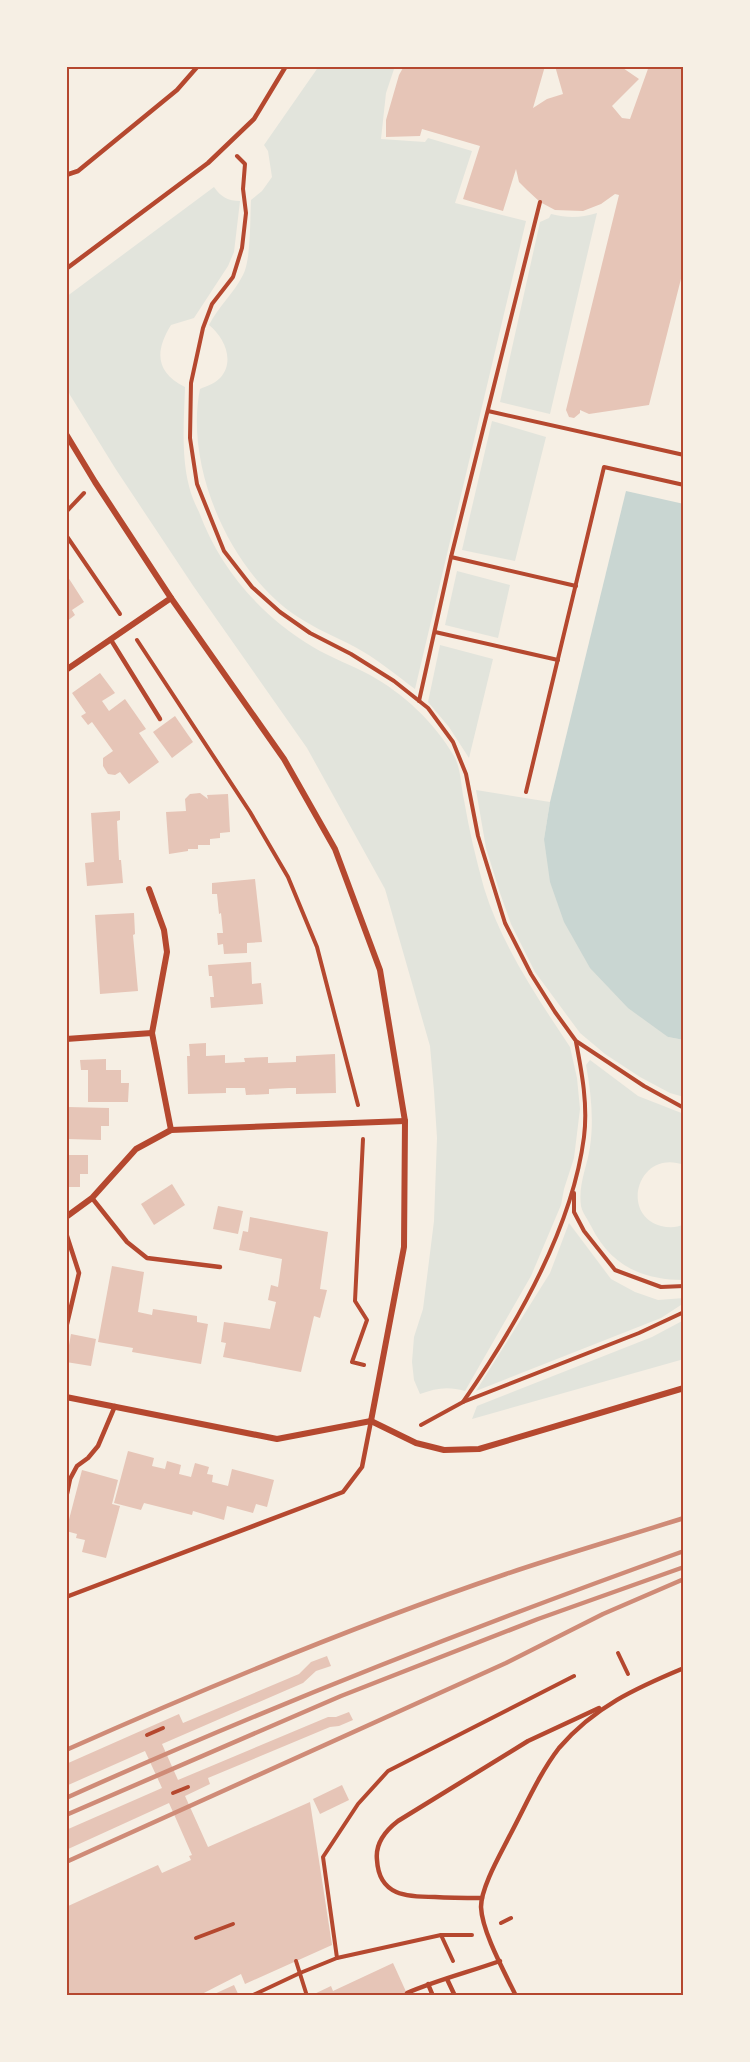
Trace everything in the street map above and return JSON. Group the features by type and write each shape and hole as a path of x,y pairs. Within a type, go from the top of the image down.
{"street":[{"path":"66,434 171,598 284,759 335,849 380,970 405,1121 404,1247 371,1421"},
{"path":"66,670 171,598"},
{"path":"150,889 164,930 167,952 152,1033 171,1130"},
{"path":"66,1040 152,1033"},
{"path":"66,1216 92,1198 136,1149 171,1130 405,1121"},
{"path":"66,1397 278,1439 371,1421 416,1443 444,1450 479,1449 684,1388"}],"lane":[{"path":"66,175 78,171 177,90 198,66"},
{"path":"66,269 208,163 254,119 286,66"},
{"path":"111,640 160,719"},
{"path":"92,1198 126,1242 147,1258 220,1267"},
{"path":"66,1233 79,1273 66,1328"},
{"path":"66,1498 70,1479 77,1466 98,1446 115,1406"},
{"path":"66,1597 343,1492 362,1467 371,1421"},
{"path":"482,1898 411,1897 391,1890 379,1874 377,1863 377,1849 382,1835 408,1815 528,1741 684,1668"},
{"path":"516,1996 486,1929 481,1907 482,1898 503,1848 558,1750 605,1706"},
{"path":"407,1994 428,1984 500,1961"},
{"path":"447,1979 455,1996"},
{"path":"428,1984 434,1996"}],"path":[{"path":"227,144 245,164 243,189 246,213 242,248 233,277 212,304 203,328 191,383 190,438 197,484 224,551 252,587 280,612 310,633 351,654 394,681 428,708 453,742 466,774 478,836 505,923 531,974 576,1041 585,1085 584,1136 573,1189 556,1238 520,1309 483,1373 463,1402"},
{"path":"419,701 452,557 540,202"},
{"path":"488,411 684,455"},
{"path":"526,792 604,467 684,485"},
{"path":"66,512 95,482"},
{"path":"66,535 250,812 288,877 317,947 364,1124 355,1301 367,1320 352,1362 382,1369"},
{"path":"452,557 576,586"},
{"path":"435,632 558,660"},
{"path":"576,1041 644,1086 684,1108"},
{"path":"573,1189 574,1212 584,1231 615,1270 661,1287 684,1286"},
{"path":"417,1427 463,1402 639,1334 684,1312"},
{"path":"147,1735 163,1728"},
{"path":"173,1793 188,1787"},
{"path":"338,1958 441,1935 470,1936 511,1918"},
{"path":"196,1938 233,1924"},
{"path":"441,1935 460,1975"},
{"path":"296,1961 307,1996"},
{"path":"251,1996 300,1972"}],"shaded area":[{"path":"319,66 395,66 386,93 381,139 425,142 428,138 472,151 455,203 526,221 415,689 363,651 298,617 274,598 252,574 233,547 218,516 206,484 199,451 197,419 200,389 219,379 227,363 223,342 209,325 246,268 251,200 262,191 272,177 268,151 264,145"},
{"path":"214,187 225,198 240,201 234,252 228,266 194,318 171,325 160,352 163,368 168,375 185,387 185,462 193,499 218,553 244,589 260,606 294,635 313,647 370,675 395,691 428,720 454,756 484,888 500,930 521,970 570,1047 577,1078 580,1109 574,1158 561,1205 531,1276 465,1391 442,1388 420,1394 414,1380 412,1362 414,1337 423,1309 434,1221 437,1138 430,1046 385,889 307,748 194,587 115,468 66,385 66,297"},
{"path":"597,213 550,414 500,402 540,222 549,218 551,214 574,217"},
{"path":"492,421 546,437 515,561 462,550"},
{"path":"626,491 684,504 684,1040 668,1037 628,1008 590,968 564,922 550,882 544,839 550,802"},
{"path":"457,571 510,585 498,638 445,625"},
{"path":"440,645 493,659 469,758 449,727 428,702"},
{"path":"476,790 550,802 544,839 668,1037 684,1040 684,1097 670,1093 640,1077 605,1054 580,1033 535,972 511,924 500,893 486,848"},
{"path":"590,1060 638,1096 684,1114 684,1165 668,1162 655,1166 645,1174 638,1197 640,1209 648,1220 667,1227 684,1224 684,1280 654,1277 629,1268 608,1251 599,1240 583,1211 580,1198 592,1127 591,1096 586,1065"},
{"path":"569,1223 611,1279 635,1292 658,1300 684,1298 684,1303 661,1318 476,1391 550,1273"},
{"path":"684,1320 684,1359 472,1419 477,1406 652,1337"}],"building":[{"path":"404,66 545,66 533,108 547,99 563,94 555,66 620,66 639,79 612,106 622,118 630,119 649,66 684,66 684,267 649,405 589,414 580,410 574,418 569,417 566,410 619,195 615,194 601,204 583,211 555,210 540,202 519,182 516,169 503,211 463,199 480,146 422,129 420,136 386,137 386,120 399,75"},
{"path":"66,574 84,602 72,610 75,615 66,622"},
{"path":"100,673 115,693 102,701 109,711 125,699 146,729 139,733 159,762 129,784 120,772 115,775 108,774 103,766 103,758 113,751 92,722 88,725 81,716 86,713 72,693"},
{"path":"175,716 193,742 172,758 153,732"},
{"path":"200,793 208,799 207,795 228,794 230,832 220,833 220,838 210,839 210,845 198,845 198,849 169,854 166,812 186,811 185,799 190,794"},
{"path":"120,811 120,820 117,821 123,883 87,886 85,863 94,862 91,813"},
{"path":"255,879 262,942 247,943 247,953 224,954 223,944 218,945 217,933 223,933 217,894 212,894 212,883"},
{"path":"134,913 135,934 133,935 138,991 100,994 95,915"},
{"path":"251,962 252,984 261,983 263,1004 211,1008 210,997 214,997 212,976 209,976 208,965"},
{"path":"206,1043 206,1056 225,1055 225,1063 245,1062 244,1058 268,1057 268,1063 296,1062 296,1056 335,1054 336,1093 296,1094 296,1088 289,1088 269,1089 269,1094 246,1095 245,1088 226,1088 226,1093 188,1094 189,1044"},
{"path":"106,1059 106,1070 121,1070 121,1083 129,1083 128,1102 88,1102 88,1070 81,1070 80,1060"},
{"path":"68,1107 109,1108 109,1126 101,1126 101,1140 68,1139"},
{"path":"66,1155 88,1155 88,1174 80,1174 80,1187 66,1187"},
{"path":"172,1184 185,1205 154,1225 141,1204"},
{"path":"218,1206 243,1211 238,1234 213,1229"},
{"path":"250,1217 328,1232 320,1289 327,1290 320,1318 314,1316 301,1372 223,1357 226,1343 221,1342 224,1322 270,1329 276,1302 268,1300 271,1285 278,1287 282,1259 239,1250 243,1231 248,1232"},
{"path":"112,1266 144,1272 138,1312 152,1315 153,1309 197,1316 197,1322 208,1324 201,1364 132,1352 133,1348 98,1342"},
{"path":"71,1334 96,1339 91,1366 66,1362"},
{"path":"128,1451 154,1458 152,1466 165,1469 167,1461 181,1465 179,1474 191,1477 195,1463 209,1467 207,1474 213,1475 212,1482 228,1486 232,1469 274,1480 267,1507 256,1504 253,1513 227,1506 224,1520 193,1511 192,1515 144,1503 141,1510 114,1503"},
{"path":"82,1470 118,1480 112,1504 120,1506 106,1558 82,1552 85,1540 76,1538 77,1534 66,1531"},
{"path":"327,1656 331,1666 316,1671 303,1683 162,1744 178,1780 328,1717 336,1717 349,1712 353,1720 330,1727 208,1778 210,1784 185,1796 208,1847 310,1802 332,1945 245,1984 241,1974 198,1996 66,1996 66,1907 158,1865 162,1873 191,1860 189,1856 192,1855 169,1803 66,1850 66,1830 162,1788 145,1751 66,1786 66,1764 179,1714 183,1723 299,1674 311,1662"},
{"path":"342,1785 349,1800 320,1814 313,1799"},
{"path":"393,1963 408,1996 310,1996 331,1986 333,1991"},
{"path":"234,1985 239,1996 210,1996"}],"railway":[{"path":"66,1750 229,1680 394,1614 528,1567 684,1518"},
{"path":"66,1798 142,1764 372,1669 528,1608 684,1551"},
{"path":"66,1815 341,1696 538,1619 684,1567"},
{"path":"66,1862 506,1663 603,1614 684,1579"}]}
